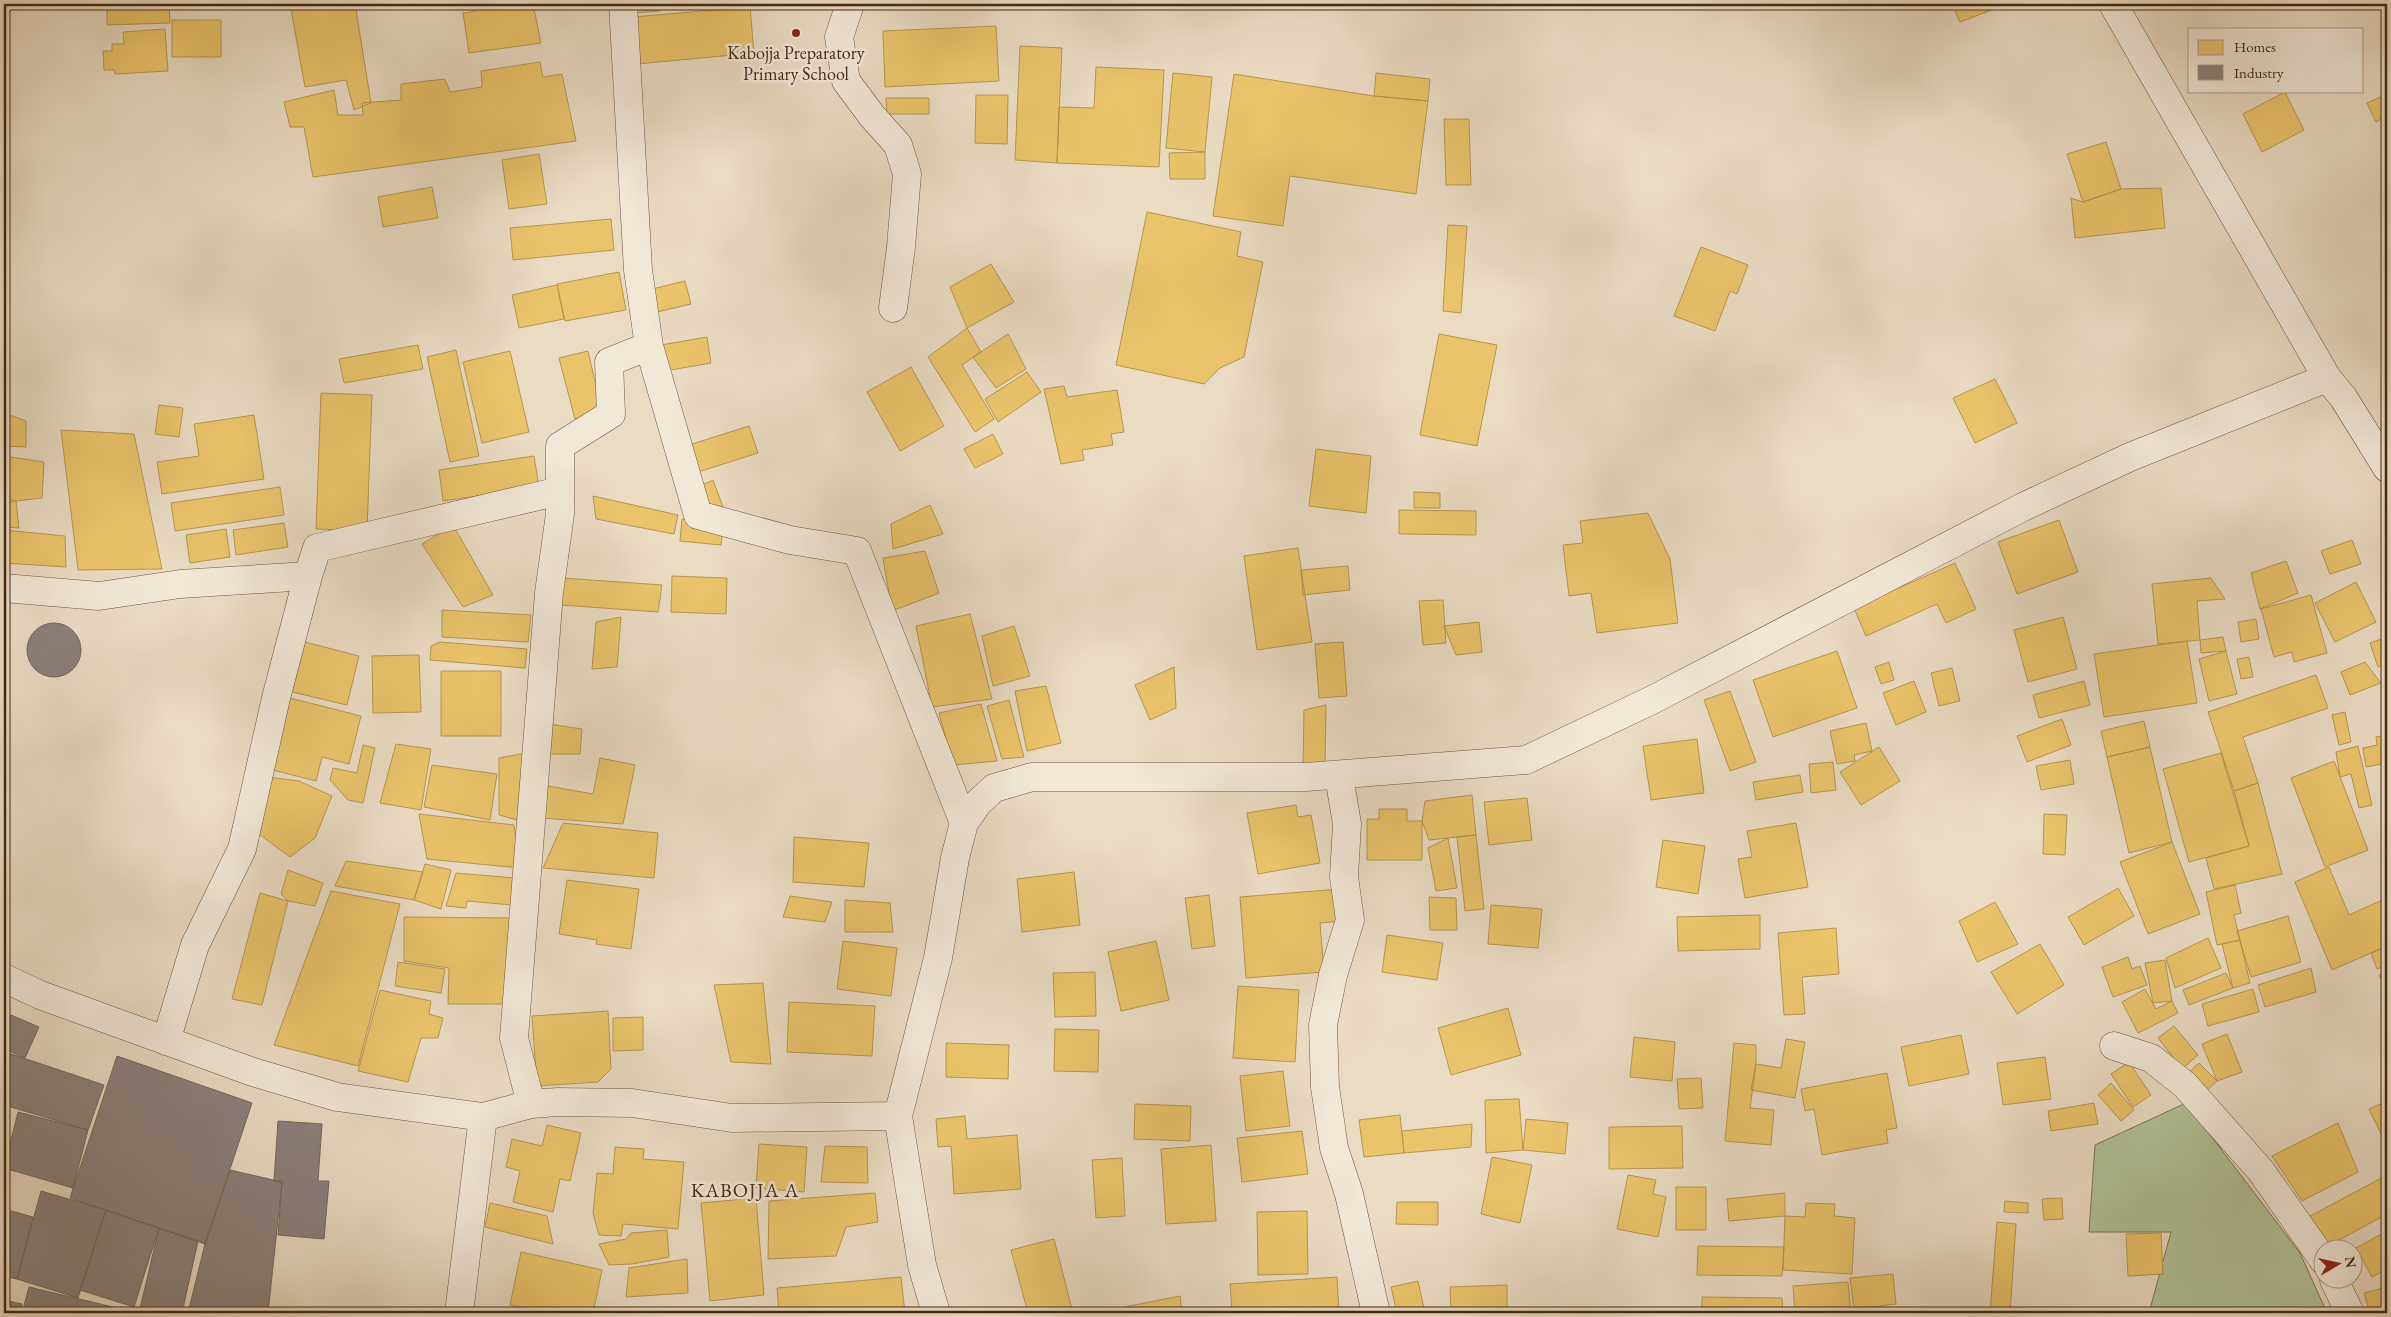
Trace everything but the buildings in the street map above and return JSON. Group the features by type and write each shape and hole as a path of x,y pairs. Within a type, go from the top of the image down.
{"street":[{"path":"623,4 638,270 649,346 698,515 790,540 857,551 964,823"},
{"path":"850,4 839,37 846,81 872,116 898,145 907,174 901,247 893,308"},
{"path":"2113,4 2327,378 2343,397 2387,468"},
{"path":"531,1104 514,1038 549,592 560,514 560,446 611,414 609,362 649,346"},
{"path":"936,1313 922,1265 898,1116 938,958 964,823 978,803 994,788 1032,777 1339,776 1526,760 1652,700 2022,507 2130,457 2327,378"},
{"path":"166,1041 195,945 242,849 276,698 317,548 560,492"},
{"path":"4,588 99,596 180,584 308,576"},
{"path":"1339,776 1347,824 1344,877 1350,920 1333,975 1323,1025 1325,1087 1334,1148 1349,1194 1376,1313"},
{"path":"4,978 40,995 166,1041 253,1072 337,1097 483,1116 531,1104 632,1102 732,1118 898,1116"},
{"path":"2114,1046 2152,1058 2185,1085 2261,1171 2314,1248"},
{"path":"459,1313 483,1116"},
{"path":"2339,1290 2350,1313"}],"green space":[{"path":"2186,1103 2300,1253 2314,1284 2314,1290 2317,1290 2327,1313 2149,1313 2171,1232 2089,1232 2095,1145"}],"place":[{"name":"Kabojja Preparatory Primary School","path":"796,33"}],"district":[{"name":"KABOJJA A","path":"745,1190"}]}
